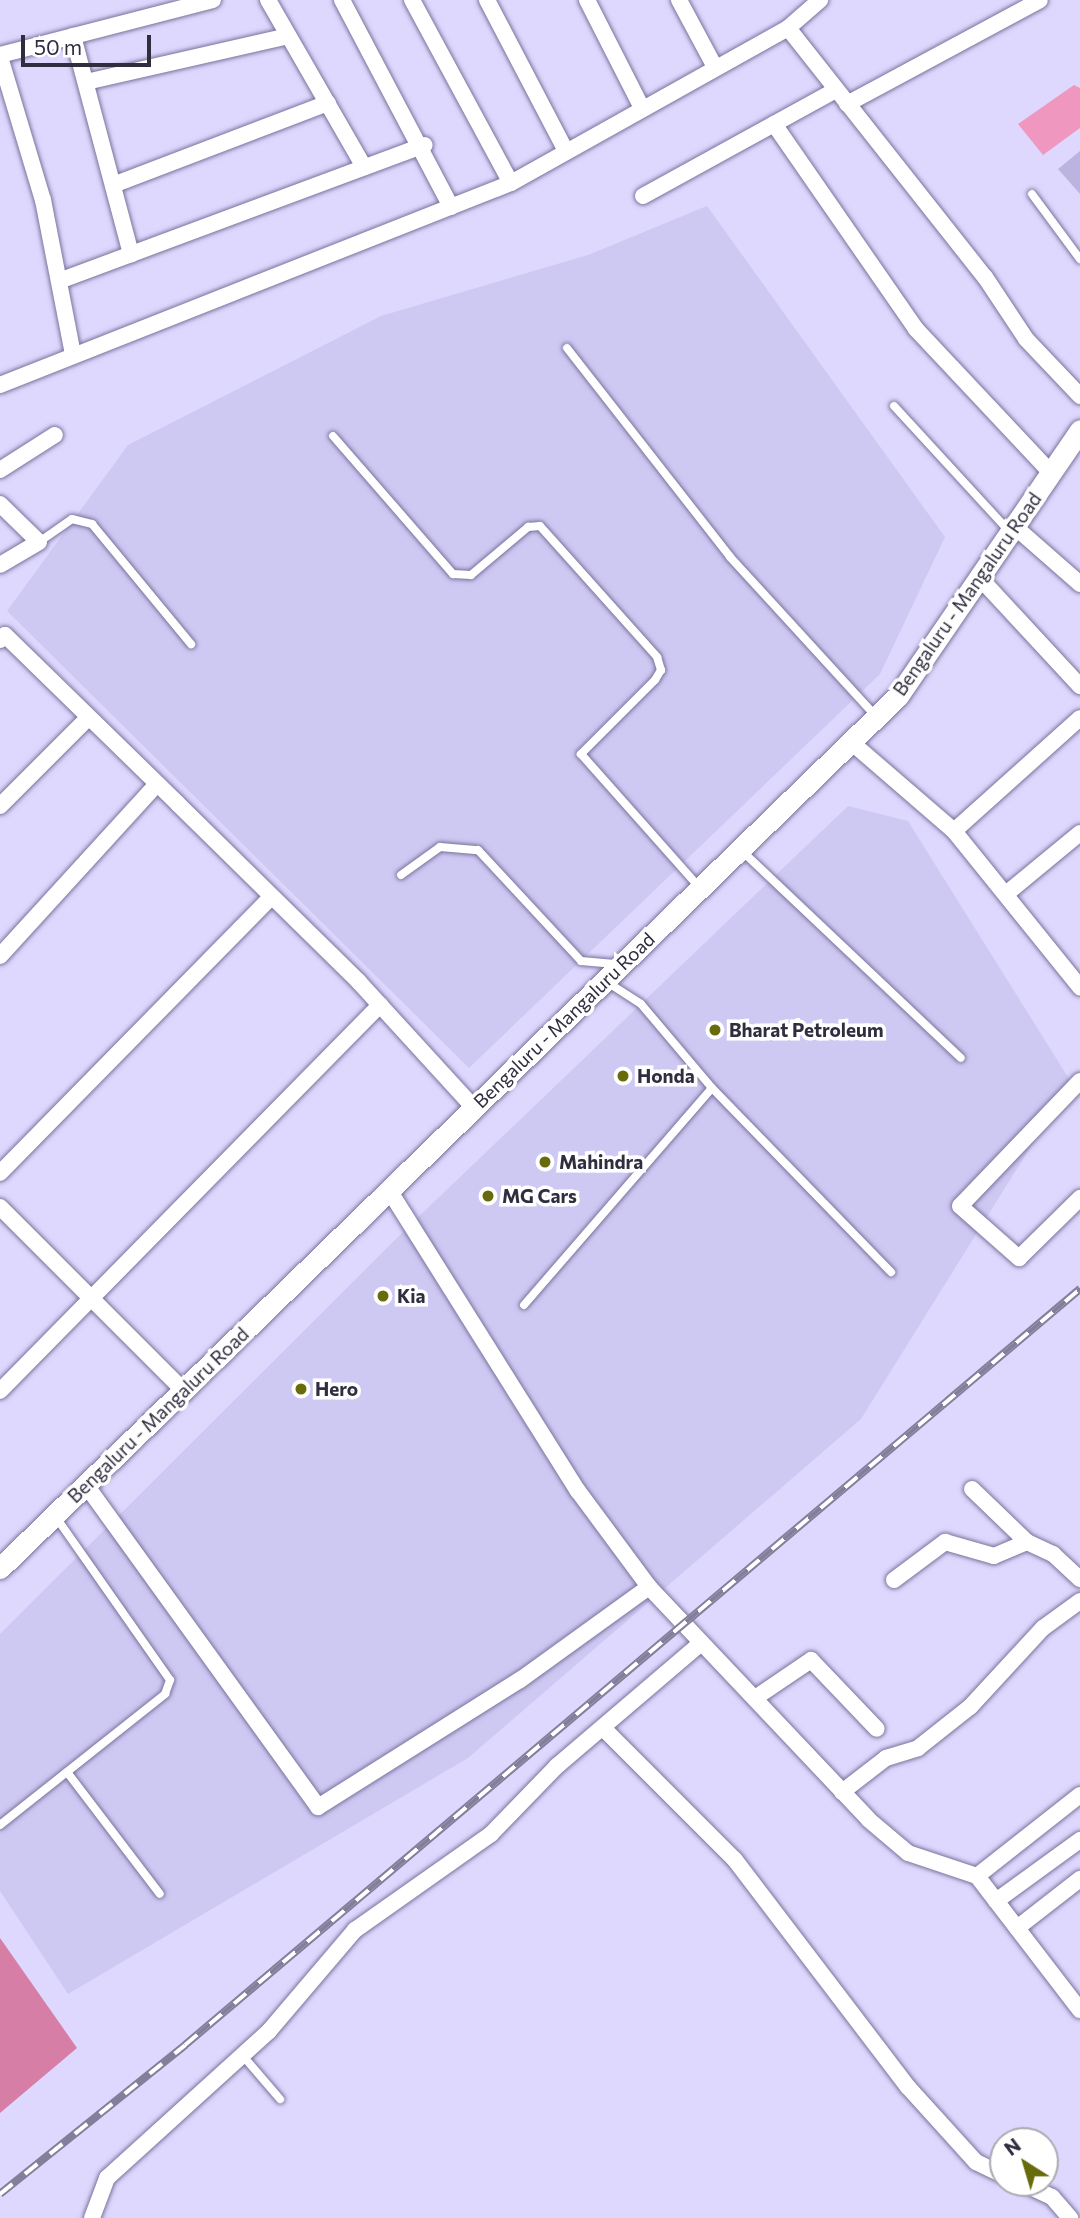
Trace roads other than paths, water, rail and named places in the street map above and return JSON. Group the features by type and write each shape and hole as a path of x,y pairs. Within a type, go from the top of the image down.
{"street":[{"path":"73,355 43,200 0,56 214,0"},
{"path":"268,0 364,167"},
{"path":"342,0 424,145 451,207"},
{"path":"412,0 511,183"},
{"path":"487,0 566,151"},
{"path":"587,0 642,108"},
{"path":"679,0 715,67"},
{"path":"0,384 511,183 788,28 820,0"},
{"path":"847,104 1040,0"},
{"path":"788,28 985,277 1026,339 1080,396"},
{"path":"74,36 131,254"},
{"path":"86,82 288,36"},
{"path":"643,196 836,90"},
{"path":"113,185 328,103"},
{"path":"774,124 916,329 1051,473"},
{"path":"59,281 424,145"},
{"name":"Bengaluru - Mangaluru Road","path":"0,1568 898,696 1080,430"},
{"path":"0,470 55,435"},
{"path":"0,504 39,542 0,565"},
{"path":"1012,529 1080,584"},
{"path":"979,577 1080,686"},
{"path":"2,634 380,1005 474,1108"},
{"path":"954,831 1080,718"},
{"path":"0,806 87,719"},
{"path":"850,741 954,831 1006,894 1074,965 1080,987"},
{"path":"0,956 157,784"},
{"path":"1006,894 1080,833"},
{"path":"0,1173 270,898"},
{"path":"0,1391 89,1296 380,1005"},
{"path":"1080,1081 960,1206 1019,1258 1080,1198"},
{"path":"389,1190 578,1491 649,1587 842,1792 908,1853 977,1876 1080,2010"},
{"path":"0,1207 183,1390"},
{"path":"86,1485 318,1807 520,1681 649,1587"},
{"path":"972,1489 1027,1542 1053,1554 1080,1579"},
{"path":"894,1580 945,1542 994,1556 1027,1542"},
{"path":"842,1792 886,1758 918,1748 970,1707 1043,1628 1080,1601"},
{"path":"92,2218 107,2178 243,2056 361,1924 491,1834 558,1766 605,1730 701,1643"},
{"path":"755,1699 811,1660 877,1729"},
{"path":"605,1730 735,1860 908,2087 976,2162 989,2168"},
{"path":"977,1876 1080,1794"},
{"path":"996,1901 1080,1840"},
{"path":"1017,1928 1080,1879"},
{"path":"1066,1992 1080,1980"},
{"path":"1052,2197 1070,2218"}],"lane":[{"path":"1032,194 1080,259"},
{"path":"567,348 730,557 876,716"},
{"path":"894,406 1012,529"},
{"path":"333,436 453,574 471,575 528,527 540,526 657,657 661,670 654,680 581,754 700,888"},
{"path":"39,542 72,519 92,524 191,644"},
{"path":"401,875 440,847 478,850 581,961 622,964"},
{"path":"740,849 961,1058"},
{"path":"605,980 641,1004 712,1088 891,1272"},
{"path":"524,1305 712,1088"},
{"path":"0,1825 165,1694 170,1680 54,1515"},
{"path":"67,1772 160,1894"},
{"path":"243,2056 280,2099"}],"railway":[{"path":"0,2194 185,2045 1080,1289"}],"place":[{"name":"Bharat Petroleum","path":"715,1030"},
{"name":"Honda","path":"623,1076"},
{"name":"Mahindra","path":"545,1162"},
{"name":"MG Cars","path":"488,1196"},
{"name":"Kia","path":"383,1296"},
{"name":"Hero","path":"301,1389"}]}
